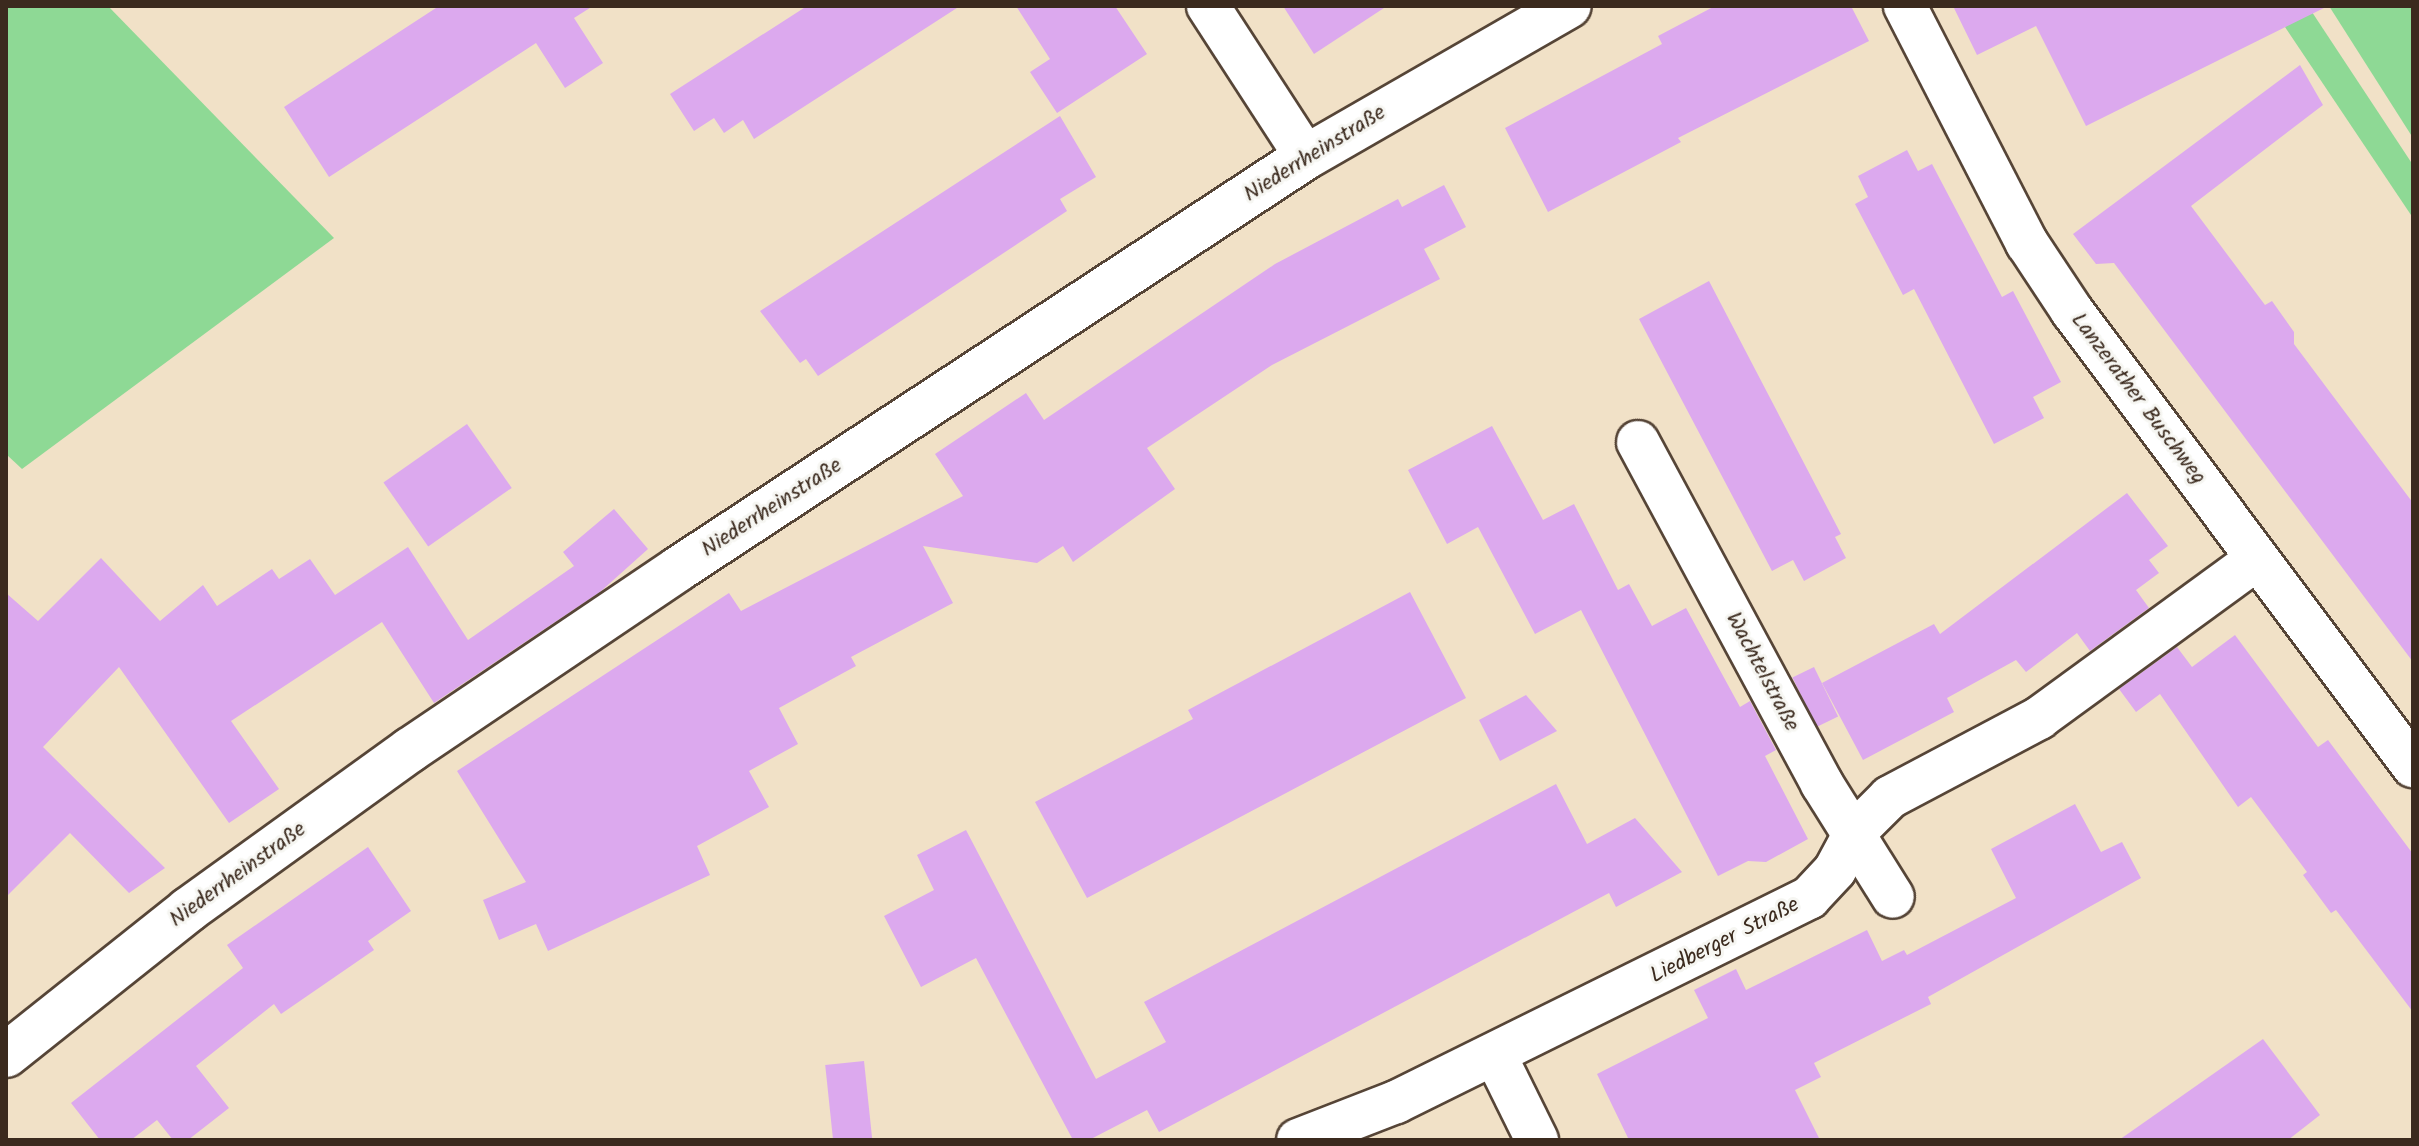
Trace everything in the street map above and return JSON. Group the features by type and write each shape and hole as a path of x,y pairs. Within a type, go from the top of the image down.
{"main road":[{"name":"Niederrheinstraße","path":"6,1055 153,936 410,750 1306,157 1569,6"}],"street":[{"path":"1208,6 1306,157"},
{"name":"Lanzerather Buschweg","path":"1905,6 2027,243 2257,559 2413,766"},
{"name":"Wachtelstraße","path":"1638,442 1822,784 1856,831 1893,897"},
{"name":"Liedberger Straße","path":"1298,1140 1396,1102 1809,898 1835,870 1856,831 1890,797 2039,718 2257,559"},
{"path":"1495,1055 1537,1140"}],"green space":[{"path":"6,6 108,6 334,238 22,469 6,454"},
{"path":"2271,6 2308,6 2413,165 2413,218"},
{"path":"2329,6 2413,6 2413,138"}],"building":[{"path":"439,6 593,6 574,18 603,63 565,88 536,43 329,177 284,107"},
{"path":"807,6 960,6 754,139 743,120 724,133 714,118 694,131 670,94"},
{"path":"1016,6 1115,6 1147,54 1057,113 1030,72 1050,59"},
{"path":"1283,6 1387,6 1314,54"},
{"path":"1715,6 1851,6 1869,41 1678,138 1681,142 1548,212 1505,128 1662,44 1658,36"},
{"path":"1953,6 2328,6 2086,126 2036,26 1977,55"},
{"path":"2300,65 2323,105 2191,206 2265,305 2272,301 2294,332 2294,344 2413,503 2413,662 2114,263 2096,264 2073,234"},
{"path":"1060,116 1096,177 1060,199 1067,211 818,376 806,359 800,363 760,311"},
{"path":"1907,150 1918,171 1932,164 2002,297 2013,291 2061,382 2033,397 2044,418 1994,444 1914,289 1903,295 1855,204 1868,197 1858,176"},
{"path":"1444,185 1466,227 1424,249 1440,279 1272,365 1147,448 1175,489 1073,562 1063,546 1037,563 923,546 953,603 851,657 856,666 779,708 798,744 749,771 769,807 697,846 710,875 548,951 536,924 499,940 483,900 526,882 457,771 729,593 741,611 963,496 935,454 1026,393 1044,420 1275,264 1398,199 1402,207"},
{"path":"1709,281 1841,534 1835,537 1846,558 1804,581 1793,560 1772,571 1639,319"},
{"path":"467,424 512,488 428,546 383,483"},
{"path":"1492,426 1543,520 1574,504 1618,590 1629,584 1652,626 1686,608 1740,707 1750,701 1776,750 1765,756 1808,839 1766,862 1748,861 1718,876 1581,610 1535,634 1478,527 1447,544 1408,470"},
{"path":"2127,493 2168,546 2149,560 2159,573 2136,590 2149,608 2090,651 2077,633 2026,672 2016,660 1947,698 1954,712 1863,760 1822,683 1934,624 1940,634"},
{"path":"614,509 648,549 600,592 434,703 382,622 231,721 279,789 229,823 119,667 43,747 165,868 129,893 70,833 6,897 6,593 38,621 101,558 160,621 203,585 217,606 272,569 279,579 310,559 335,595 408,547 468,640 574,566 563,552"},
{"path":"1410,592 1466,698 1087,898 1035,802 1193,719 1188,710"},
{"path":"2235,635 2318,747 2328,740 2413,854 2413,1012 2336,910 2331,913 2303,875 2307,872 2251,797 2238,807 2160,694 2136,712 2119,689 2177,647 2192,667"},
{"path":"1814,667 1838,716 1817,727 1792,678"},
{"path":"1526,695 1557,731 1500,761 1479,720"},
{"path":"1556,784 1587,844 1635,818 1682,872 1616,907 1609,893 1159,1132 1147,1110 1089,1140 1073,1140 976,958 921,987 884,916 934,890 917,855 966,830 1096,1079 1166,1042 1144,1002"},
{"path":"2075,804 2101,852 2122,842 2141,878 1928,997 1931,1004 1814,1063 1821,1077 1795,1090 1820,1140 1629,1140 1597,1074 1708,1018 1694,990 1736,969 1746,990 1867,930 1882,961 1904,950 1907,955 2016,898 1991,849"},
{"path":"368,847 411,911 368,941 374,950 281,1014 274,1004 196,1066 229,1108 188,1140 173,1140 157,1120 131,1140 100,1140 71,1103 243,968 227,945"},
{"path":"2263,1039 2320,1115 2288,1140 2119,1140"},
{"path":"864,1061 872,1140 833,1140 825,1065"}]}
